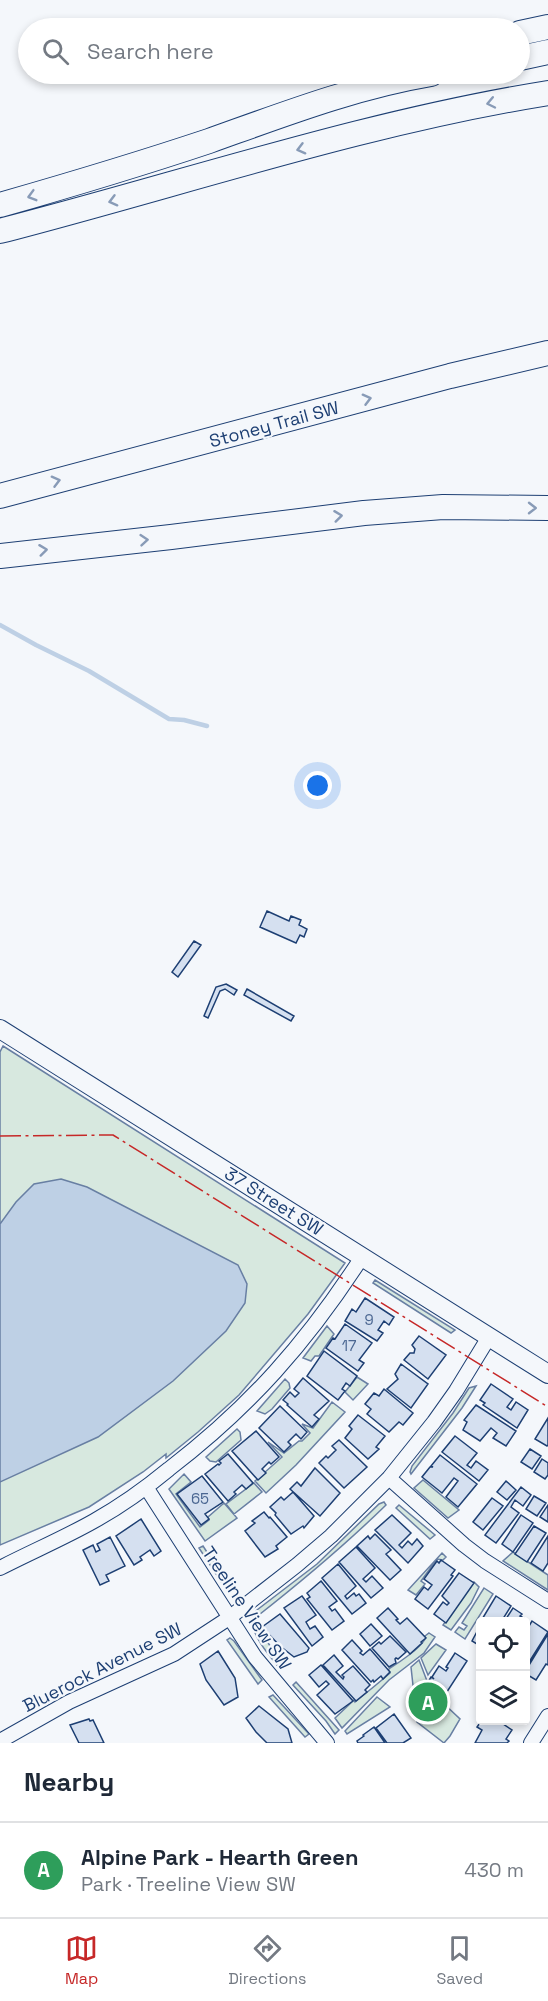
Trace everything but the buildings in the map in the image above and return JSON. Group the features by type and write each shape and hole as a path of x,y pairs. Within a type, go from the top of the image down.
{"highway":[{"path":"530,31 548,27"},
{"path":"530,56 548,52"},
{"path":"148,160 237,121 344,84"},
{"path":"0,205 148,160 380,84"},
{"path":"0,231 328,142 440,114 548,93"},
{"name":"Stoney Trail SW","path":"0,496 450,376 548,353"},
{"path":"0,556 364,513 443,507 548,508"}],"street":[{"name":"37 Street SW","path":"0,1029 548,1374"},
{"path":"0,1568 95,1521 146,1487 223,1426 269,1380 333,1302 362,1257"},
{"name":"Bluerock Avenue SW","path":"0,1741 69,1702 174,1654 229,1618 295,1567 331,1536 389,1478 451,1399 489,1337"},
{"path":"389,1478 464,1545 548,1601"},
{"name":"Treeline View SW","path":"146,1487 229,1618 277,1685 327,1743"},
{"path":"531,1743 548,1716"}],"shaded area":[{"path":"3,1046 345,1263 308,1314 239,1395 198,1432 166,1458 166,1454 89,1507 0,1545 0,1052"},
{"path":"375,1280 455,1330 451,1333 373,1283"},
{"path":"327,1326 334,1334 319,1356 315,1356 311,1361 303,1358"},
{"path":"357,1377 368,1384 353,1400 345,1392"},
{"path":"285,1379 290,1388 272,1409 265,1414 257,1411"},
{"path":"476,1386 462,1408 411,1474 412,1466 453,1413 469,1388"},
{"path":"332,1402 345,1412 296,1465 266,1493 255,1481 282,1457 268,1442 284,1453 310,1433 302,1424 313,1428"},
{"path":"237,1429 241,1440 216,1462 210,1461 206,1457"},
{"path":"184,1474 191,1482 176,1494 200,1527 224,1503 237,1518 205,1541 169,1489"},
{"path":"423,1480 459,1510 448,1518 414,1488"},
{"path":"254,1483 262,1492 234,1514 226,1504"},
{"path":"384,1502 386,1505 354,1535 255,1618 253,1615 257,1610 317,1564 379,1504"},
{"path":"399,1505 435,1535 430,1539 396,1508"},
{"path":"203,1546 231,1591 224,1586 199,1548"},
{"path":"513,1552 548,1575 548,1590 503,1561"},
{"path":"442,1553 446,1557 443,1560 437,1559 421,1581 425,1584 416,1595 408,1590"},
{"path":"474,1582 479,1587 471,1603 451,1630 443,1625"},
{"path":"484,1588 493,1594 479,1617 476,1617 476,1621 465,1639 455,1632 459,1627 464,1630 467,1626 462,1623"},
{"path":"254,1623 285,1667 280,1669 264,1648 254,1630 252,1624"},
{"path":"429,1633 435,1637 424,1653 389,1680 342,1728 335,1718 354,1700 355,1702 390,1673 388,1670 414,1651"},
{"path":"230,1638 262,1680 258,1684 227,1640"},
{"path":"436,1644 446,1650 428,1675 421,1658"},
{"path":"419,1660 427,1681 423,1690 441,1701 460,1719 444,1743 417,1722 411,1667"},
{"path":"296,1682 339,1730 335,1734 293,1685"},
{"path":"273,1695 309,1734 305,1737 269,1697"},
{"path":"377,1697 390,1707 347,1734 345,1731"}],"water":[{"path":"61,1179 87,1187 238,1265 247,1284 245,1303 226,1331 173,1381 98,1437 0,1482 0,1224 16,1202 34,1184"}],"waterway":[{"path":"0,625 89,671 169,719 207,726"}],"power":[{"path":"0,1136 113,1135 548,1407"}],"place":[{"name":"Alpine Park - Hearth Green","path":"428,1702"}]}
